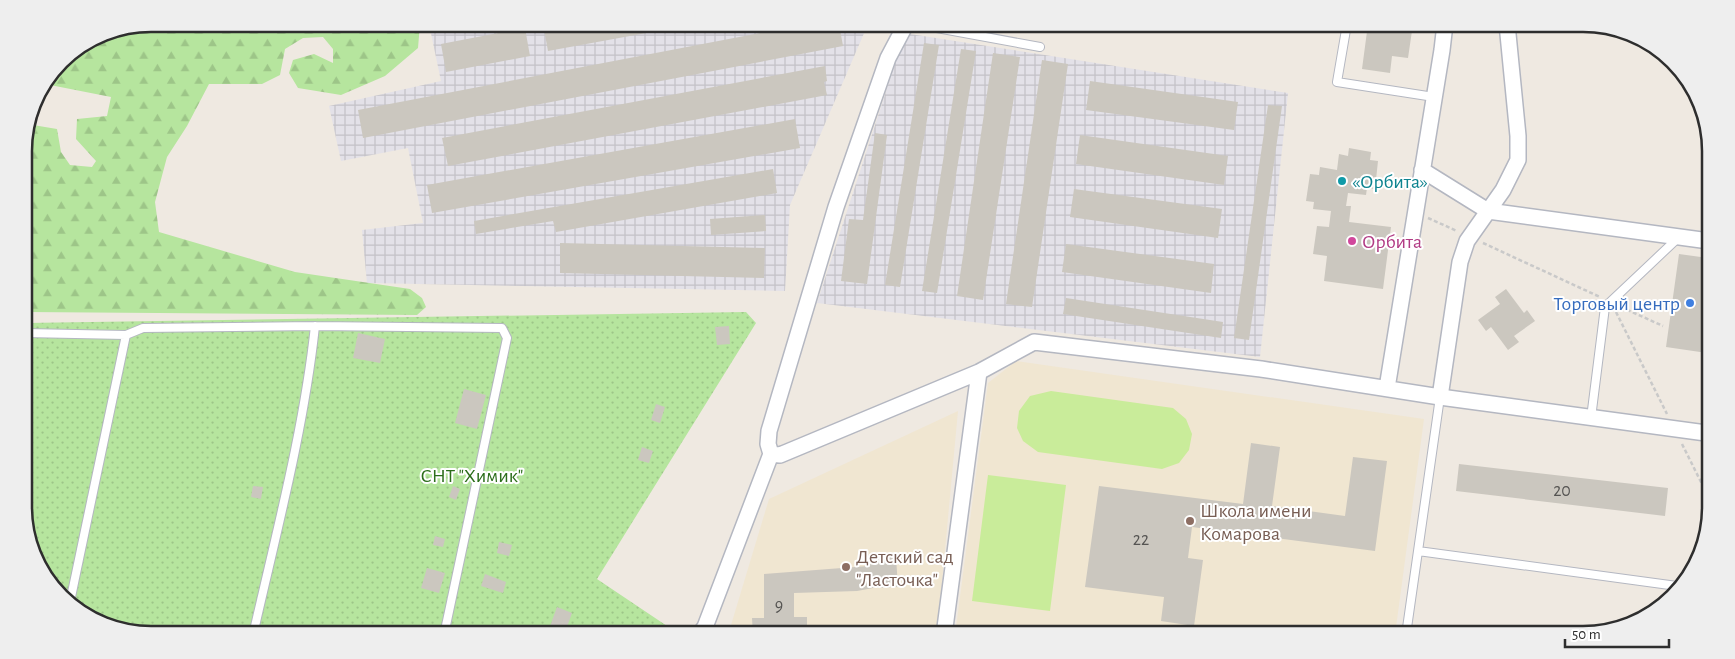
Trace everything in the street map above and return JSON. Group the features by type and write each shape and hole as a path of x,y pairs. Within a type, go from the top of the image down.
{"street":[{"path":"705,626 771,454 768,444 769,431 836,207 888,58 902,32"},
{"path":"1387,388 1444,32"},
{"path":"1440,397 1460,262 1466,241 1503,190 1518,160 1518,136 1508,32"},
{"path":"1422,170 1488,211 1702,240"},
{"path":"771,454 780,455 979,372 1034,342 1261,369 1440,397 1702,432"},
{"path":"949,626 979,372"}],"lane":[{"path":"961,32 1040,47"},
{"path":"1345,32 1337,82 1434,97"},
{"path":"1591,418 1605,307 1679,237"},
{"path":"255,626 300,422 310,366 314,326"},
{"path":"32,333 126,335 143,328 314,326 502,328 507,338 446,626"},
{"path":"71,595 126,335"},
{"path":"1407,626 1440,397"},
{"path":"1418,551 1673,586"}],"path":[{"path":"1416,212 1663,326"},
{"path":"1610,302 1702,484"}],"shaded area":[{"path":"864,32 790,205 785,291 367,283 362,230 423,223 408,148 341,161 329,106 441,81 431,33"},
{"path":"910,34 1288,93 1260,357 817,303 896,61"},
{"name":"Школа имени Комарова","path":"1016,361 1424,419 1396,626 956,626 988,383"},
{"name":"Детский сад \"Ласточка\"","path":"958,411 938,626 731,626 769,499"}],"green space":[{"path":"144,33 419,33 418,48 385,76 341,95 298,88 289,73 293,60 314,54 333,63 333,49 323,37 303,38 285,49 280,75 262,84 209,84 187,126 167,157 155,202 159,232 295,272 410,289 422,298 426,307 417,315 33,312 33,144 36,125 57,129 61,152 70,165 92,167 96,161 76,139 77,119 107,116 111,97 53,86 67,67 92,48 128,35"},
{"name":"СНТ \"Химик\"","path":"746,312 756,323 597,579 667,626 151,626 113,620 85,606 62,586 53,574 39,546 32,508 33,323"},
{"path":"1051,391 1173,408 1186,419 1192,434 1189,450 1179,463 1162,469 1038,452 1023,441 1017,428 1019,411 1030,396"},
{"path":"988,475 1066,485 1050,611 972,601"}],"building":[{"path":"1367,32 1412,32 1408,58 1392,56 1390,73 1362,69"},
{"path":"500,33 526,33 530,56 446,72 441,44"},
{"path":"545,33 648,33 548,51"},
{"path":"762,33 841,33 843,46 363,138 358,110"},
{"path":"924,43 939,45 900,287 885,285"},
{"path":"961,49 976,51 937,293 922,291"},
{"path":"993,53 1020,57 983,300 957,296"},
{"path":"1042,60 1068,64 1032,307 1006,304"},
{"path":"825,66 827,81 824,82 827,95 448,166 442,138"},
{"path":"1090,81 1238,102 1234,130 1086,110"},
{"path":"1268,105 1282,106 1249,340 1234,338"},
{"path":"795,119 800,148 432,213 427,185"},
{"path":"875,133 887,135 867,284 841,281 849,219 863,220"},
{"path":"1080,135 1228,156 1224,185 1076,164"},
{"name":"Орбита","path":"1349,148 1371,152 1370,160 1378,161 1375,189 1367,188 1366,195 1348,193 1346,206 1351,206 1349,222 1391,227 1383,289 1324,281 1327,256 1313,254 1317,226 1329,227 1331,211 1313,209 1314,202 1306,201 1310,174 1319,175 1320,167 1337,170 1339,154 1348,156"},
{"path":"773,169 777,193 556,232 553,221 476,234 474,221"},
{"path":"1074,189 1222,209 1218,238 1070,217"},
{"path":"765,215 766,231 711,235 710,219"},
{"path":"560,243 765,248 764,278 560,273"},
{"path":"1066,244 1214,264 1211,293 1062,272"},
{"name":"Торговый центр","path":"1679,254 1702,257 1702,352 1666,347"},
{"path":"1506,289 1524,313 1527,310 1535,321 1514,336 1519,342 1508,350 1491,327 1486,331 1478,320 1500,304 1495,297"},
{"path":"1066,298 1223,322 1221,338 1063,314"},
{"path":"729,326 730,344 717,345 715,327"},
{"path":"358,333 385,339 380,363 353,358"},
{"path":"464,389 486,395 477,429 455,423"},
{"path":"656,404 665,407 660,423 651,420"},
{"path":"1251,443 1280,447 1272,506 1345,516 1353,457 1387,461 1375,551 1192,527 1188,558 1203,560 1194,626 1161,621 1164,597 1085,587 1099,486 1243,504"},
{"path":"642,447 653,451 649,463 638,460"},
{"path":"1459,464 1668,488 1665,516 1456,491"},
{"path":"253,486 263,487 261,499 251,497"},
{"path":"453,486 460,489 456,500 449,497"},
{"path":"435,536 445,539 443,547 433,545"},
{"path":"499,542 512,545 509,556 497,553"},
{"path":"896,557 898,587 857,591 794,593 794,617 807,617 807,626 752,626 752,618 764,618 764,574 868,566 868,558"},
{"path":"427,568 445,573 439,593 421,588"},
{"path":"485,574 506,582 503,593 481,586"},
{"path":"557,607 572,613 567,626 550,626"}],"place":[{"name":"«Орбита»","path":"1342,181"},
{"name":"Орбита","path":"1352,241"},
{"name":"Торговый центр","path":"1690,303"},
{"name":"Школа имени Комарова","path":"1190,521"},
{"name":"Детский сад \"Ласточка\"","path":"846,567"}]}
